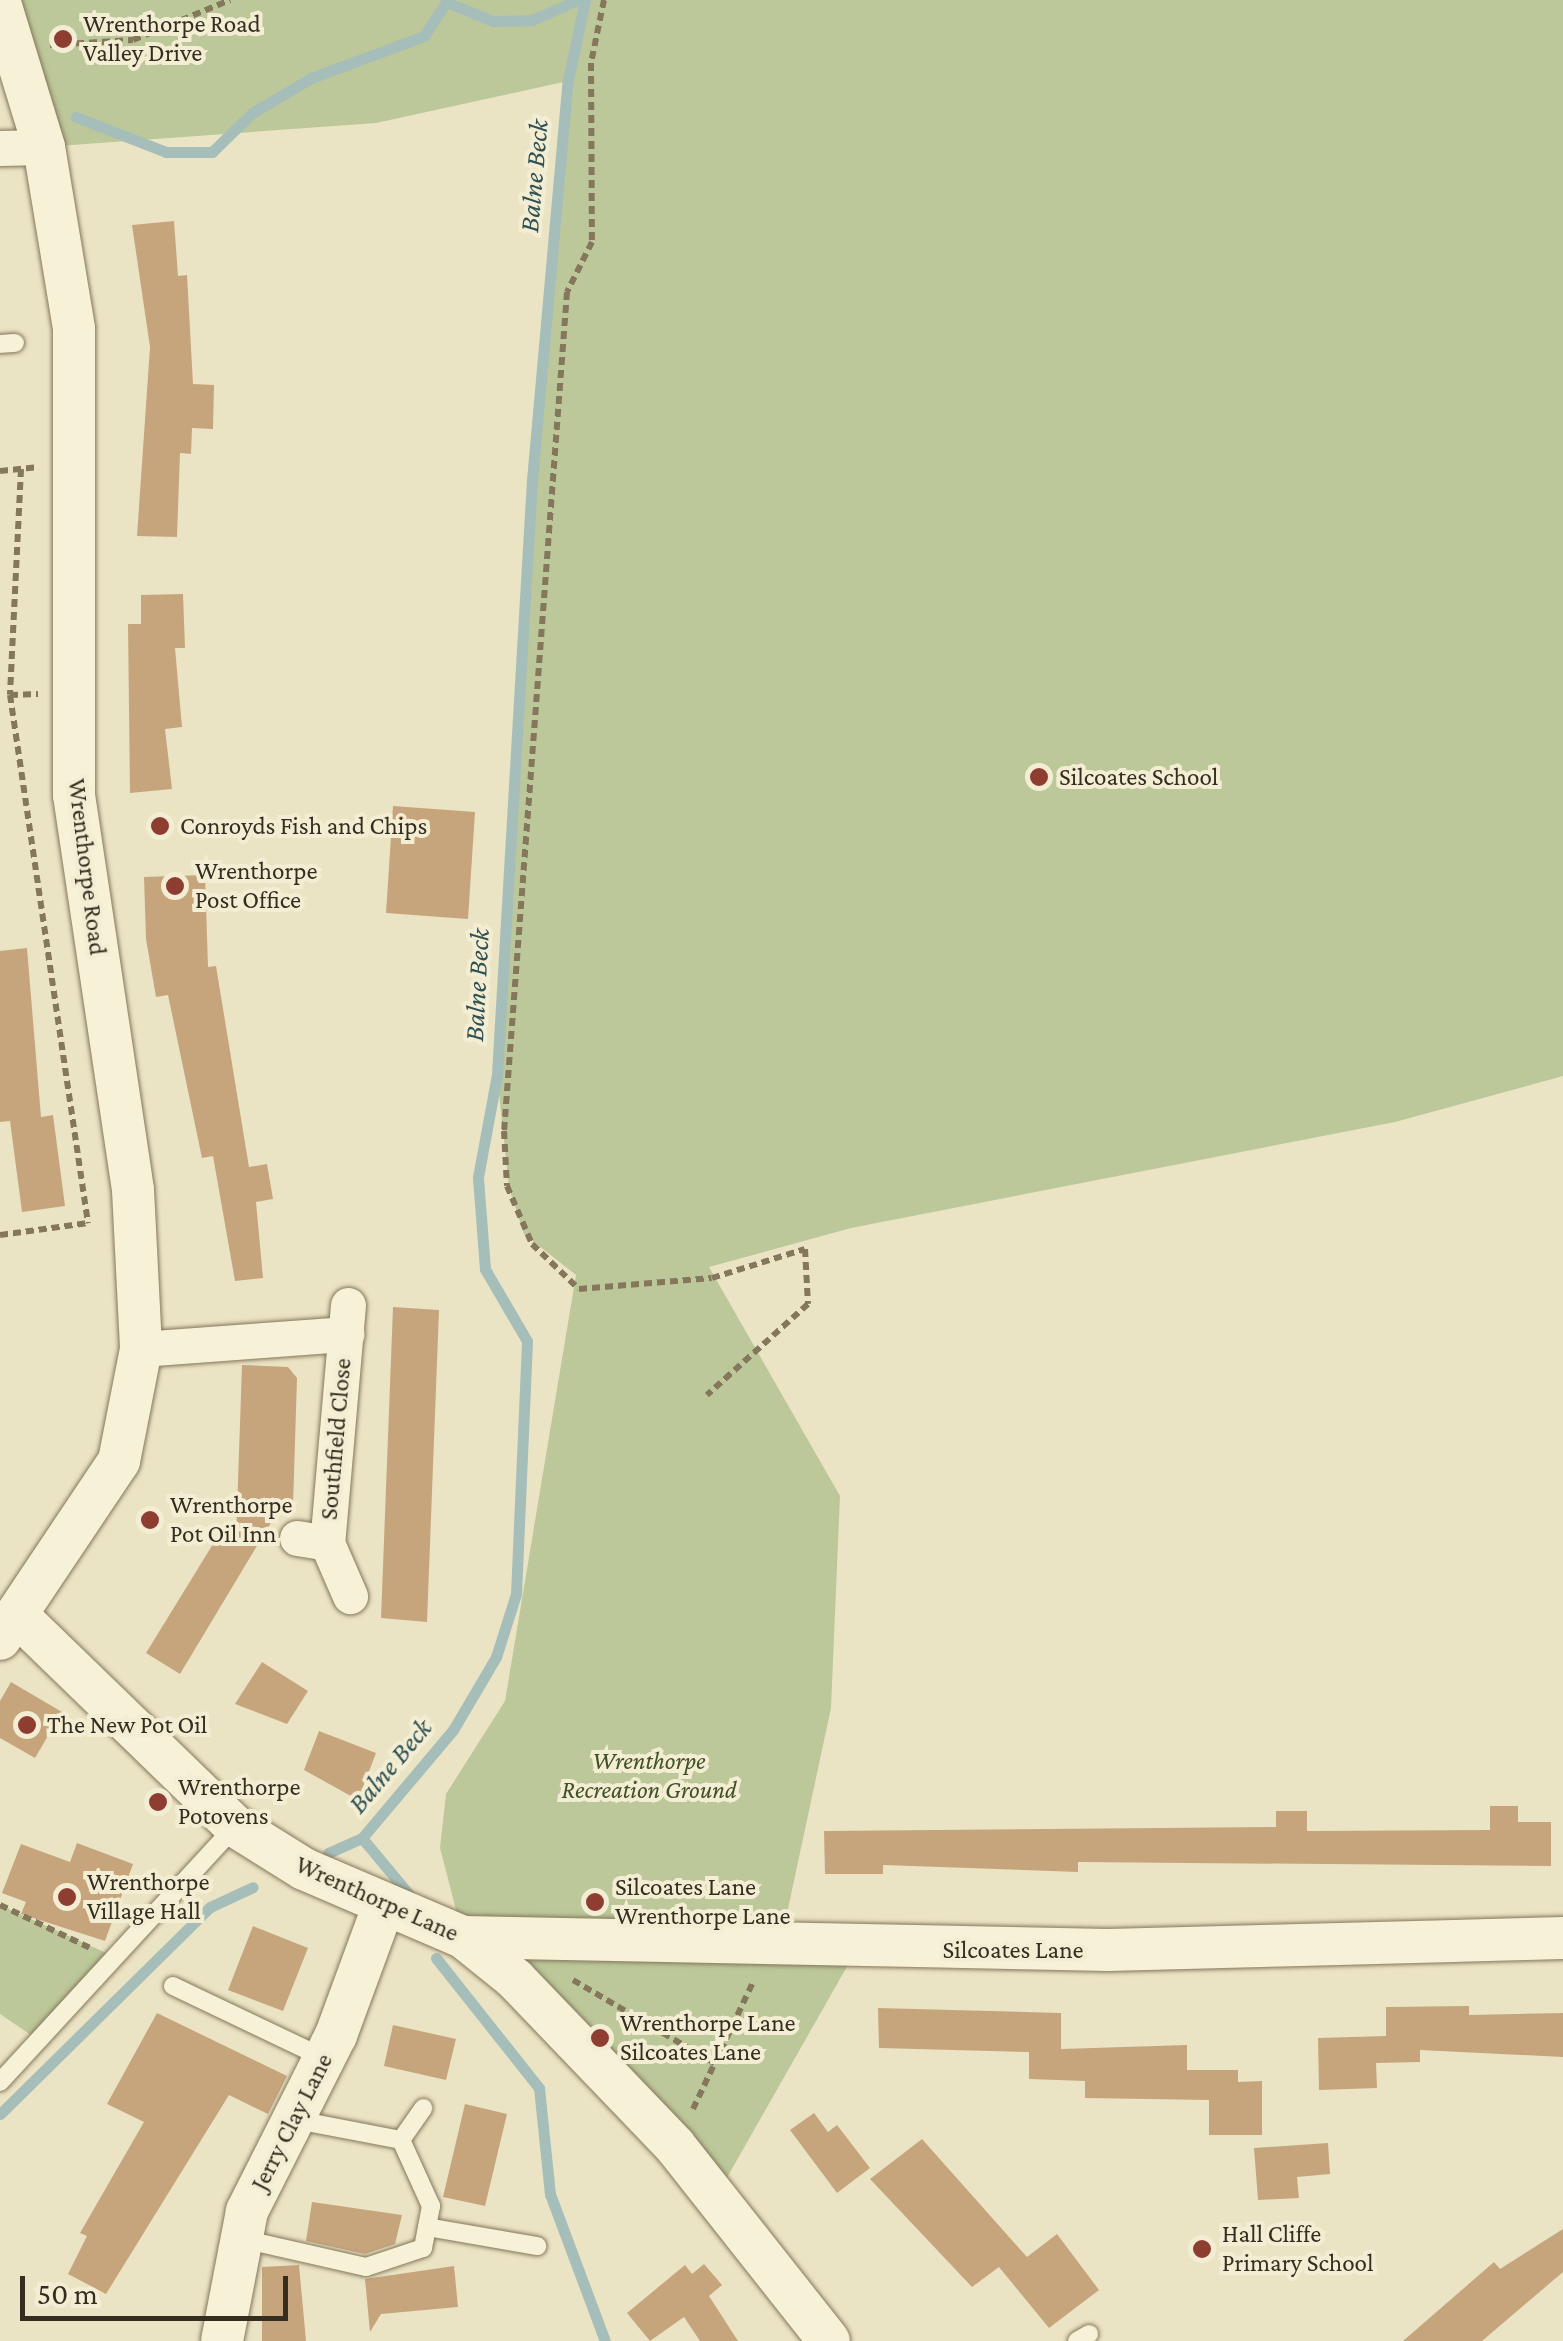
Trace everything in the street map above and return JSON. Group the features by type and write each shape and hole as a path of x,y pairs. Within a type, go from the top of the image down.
{"street":[{"name":"Wrenthorpe Road","path":"0,3 17,47 44,147 74,329 74,795 134,1217 141,1349 119,1461 9,1628"},
{"path":"0,148 44,147"},
{"name":"Southfield Close","path":"141,1349 347,1320 312,1541 350,1596"},
{"name":"Wrenthorpe Lane","path":"9,1628 235,1826 383,1907 463,1936 580,2040 676,2146 829,2341"},
{"name":"Jerry Clay Lane","path":"222,2341 238,2238 325,2058 383,1907"},
{"name":"Silcoates Lane","path":"463,1936 770,1948 1563,1938"}],"lane":[{"path":"0,2082 235,1826"},
{"path":"173,1986 325,2058"},
{"path":"401,2140 423,2108"},
{"path":"296,2120 401,2140"},
{"path":"238,2238 366,2267 423,2248 431,2206 401,2140"},
{"path":"427,2227 537,2246"}],"path":[{"path":"17,47 134,40 230,0"},
{"path":"604,0 592,64 592,242 566,292 504,1131 507,1186 532,1244 579,1289 712,1278 805,1249 808,1304 707,1395"},
{"path":"0,1235 134,1217"},
{"path":"0,1905 115,1957"},
{"path":"676,2146 770,1948"},
{"path":"566,1976 714,2063"}],"green space":[{"name":"Silcoates School","path":"0,0 1563,0 1563,1076 1395,1122 851,1228 709,1267 840,1496 831,1708 780,1946 857,1949 716,2197 463,1937 440,1848 446,1794 505,1701 576,1275 524,1234 509,1188 497,1074 532,480 568,81 376,123 44,147"},
{"path":"0,1905 115,1957 37,2039 0,2014"}],"building":[{"path":"174,221 178,276 187,275 193,384 214,385 213,429 192,428 191,454 180,453 177,537 137,536 150,347 132,225"},
{"path":"183,594 185,648 175,648 182,727 165,729 172,789 130,793 128,624 141,624 141,595"},
{"path":"393,806 475,812 468,919 386,913"},
{"path":"205,875 208,967 216,966 249,1167 267,1164 273,1199 256,1202 263,1278 235,1281 213,1156 202,1158 168,995 156,997 146,939 144,877"},
{"path":"27,948 41,1117 53,1115 65,1206 22,1212 10,1121 0,1122 0,951"},
{"path":"393,1307 439,1310 427,1622 381,1618"},
{"path":"242,1365 288,1367 297,1378 293,1506 281,1506 180,1674 146,1653 221,1531 236,1540"},
{"path":"262,1662 308,1691 287,1724 235,1704"},
{"name":"The New Pot Oil","path":"11,1682 62,1712 35,1758 0,1738 0,1701"},
{"path":"319,1731 376,1753 358,1800 304,1770"},
{"path":"1490,1806 1518,1806 1518,1822 1551,1822 1551,1866 1078,1862 1078,1872 883,1865 883,1874 825,1874 824,1831 1276,1827 1276,1811 1307,1811 1307,1831 1490,1830"},
{"name":"Wrenthorpe Village Hall","path":"77,1843 133,1864 105,1941 21,1914 26,1902 2,1893 21,1844 70,1862"},
{"path":"253,1926 308,1948 283,2011 228,1990"},
{"path":"1469,2006 1469,2015 1563,2013 1563,2057 1420,2050 1420,2062 1376,2063 1377,2088 1319,2090 1318,2038 1386,2036 1386,2007"},
{"path":"878,2008 1061,2013 1061,2049 1187,2045 1187,2070 1238,2070 1238,2082 1262,2081 1262,2135 1209,2135 1209,2100 1085,2098 1085,2081 1029,2079 1029,2052 879,2048"},
{"path":"157,2013 287,2076 268,2114 229,2095 106,2294 68,2274 87,2236 80,2233 144,2122 107,2104"},
{"path":"393,2025 456,2039 446,2080 384,2066"},
{"path":"465,2104 507,2114 485,2206 443,2197"},
{"path":"814,2113 828,2132 837,2125 870,2168 837,2193 790,2130"},
{"path":"922,2139 1027,2257 1057,2234 1099,2290 1049,2328 999,2267 972,2287 870,2179"},
{"path":"1328,2143 1330,2174 1297,2177 1299,2198 1258,2200 1254,2148"},
{"path":"312,2202 402,2215 395,2244 365,2254 306,2241"},
{"path":"1563,2229 1563,2272 1482,2341 1403,2341 1494,2262 1500,2269"},
{"path":"704,2264 722,2285 709,2296 738,2341 700,2341 684,2317 650,2341 627,2313 685,2265 692,2274"},
{"path":"299,2265 306,2341 262,2341 262,2267"},
{"path":"454,2266 458,2307 381,2314 370,2332 365,2279"}],"waterway":[{"path":"76,117 166,152 212,152 252,113 311,78 424,36 446,2 493,21 532,20 578,0"},
{"name":"Balne Beck","path":"328,1853 362,1838 453,1730 496,1657 516,1594 527,1341 485,1269 478,1177 497,1074 532,480 568,80 585,0"},
{"name":"Balne Beck","path":"362,1838 412,1898"},
{"path":"0,2114 210,1907 253,1887"},
{"name":"Balne Beck","path":"436,1958 539,2088 550,2194 605,2341"}],"place":[{"name":"Wrenthorpe Road Valley Drive","path":"63,39"},
{"name":"Silcoates School","path":"1039,777"},
{"name":"Conroyds Fish and Chips","path":"160,826"},
{"name":"Wrenthorpe Post Office","path":"175,886"},
{"name":"Wrenthorpe Pot Oil Inn","path":"150,1520"},
{"name":"The New Pot Oil","path":"27,1725"},
{"name":"Wrenthorpe Potovens","path":"158,1802"},
{"name":"Wrenthorpe Village Hall","path":"67,1897"},
{"name":"Silcoates Lane Wrenthorpe Lane","path":"595,1902"},
{"name":"Wrenthorpe Lane Silcoates Lane","path":"600,2038"},
{"name":"Hall Cliffe Primary School","path":"1202,2249"}],"park label":[{"name":"Wrenthorpe Recreation Ground","path":"649,1776"}]}
